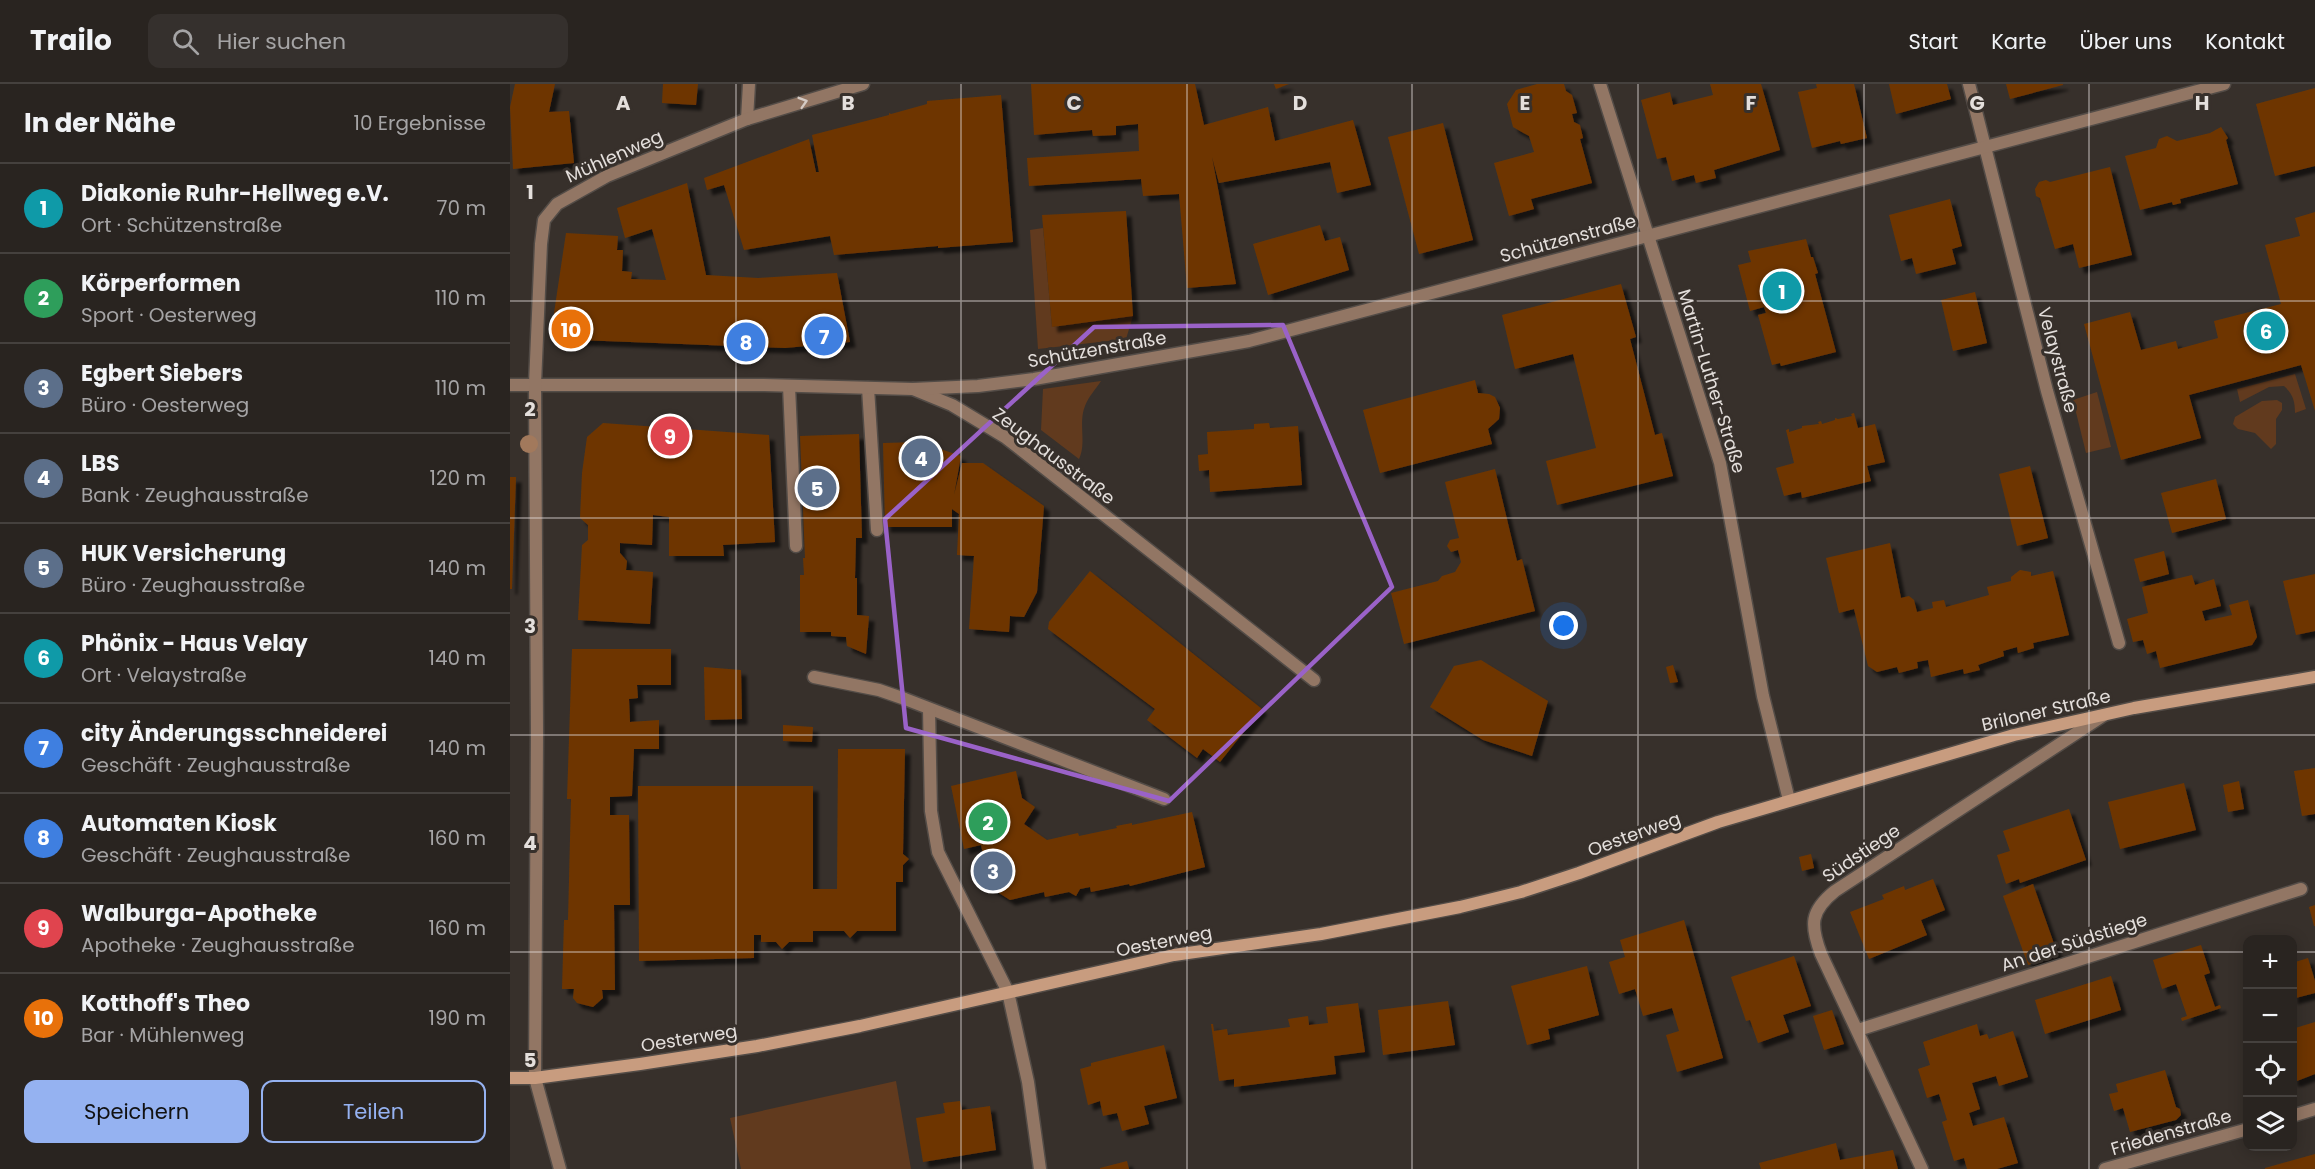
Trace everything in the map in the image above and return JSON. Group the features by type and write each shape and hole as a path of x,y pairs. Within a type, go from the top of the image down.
{"main road":[{"name":"Briloner Straße","path":"1789,800 2014,735 2105,714 2315,677"},
{"name":"Oesterweg","path":"510,1078 535,1078 640,1065 757,1046 860,1026 1174,955 1321,934 1460,907 1570,876 1718,822 1789,800"}],"street":[{"path":"747,119 749,84"},
{"name":"Mühlenweg","path":"560,1169 535,1078 537,733 535,384 544,220 557,204 590,184 747,119 863,84"},
{"name":"Martin-Luther-Straße","path":"1600,84 1720,463 1763,696 1789,800"},
{"name":"Velaystraße","path":"1969,84 2047,391 2119,643"},
{"name":"Schützenstraße","path":"913,389 978,386 1034,379 1250,340 2224,84"},
{"name":"Zeughausstraße","path":"510,385 913,389 952,405 1005,437 1314,680"},
{"path":"789,386 796,546"},
{"path":"867,388 877,530"},
{"path":"814,677 879,690 1164,799"},
{"path":"929,709 931,811 938,852 1008,992 1028,1082 1040,1169"},
{"name":"Südstiege","path":"1923,1169 1816,940 1813,920 1817,908 1835,891 2105,714"},
{"name":"An der Südstiege","path":"1858,1030 2301,889"},
{"path":"2297,1114 2315,1109"},
{"name":"Friedenstraße","path":"2105,1169 2243,1130"}],"highlighted area":[{"path":"1283,325 1392,587 1169,801 906,728 885,519 1094,327"}],"shaded area":[{"path":"1043,228 1052,327 1133,316 1126,339 1038,349 1030,230"},
{"path":"2295,374 2306,409 2295,413 2293,398 2284,386 2269,387 2240,402 2237,389"},
{"path":"1101,381 1088,399 1083,413 1082,446 1079,459 1041,430 1043,389"},
{"path":"2097,392 2111,447 2086,453 2073,400"},
{"path":"2277,400 2282,403 2282,410 2276,419 2276,444 2271,449 2255,433 2238,429 2233,424 2235,417 2262,401"},
{"path":"896,1081 911,1169 741,1169 730,1118"}],"building":[{"path":"515,84 555,84 549,112 569,111 574,163 513,169 510,107"},
{"path":"663,84 698,84 696,105 662,103"},
{"path":"1031,84 1195,84 1204,125 1268,107 1275,141 1353,120 1371,185 1337,193 1330,162 1219,183 1212,157 1236,284 1187,288 1179,194 1143,196 1141,179 1029,186 1027,158 1139,151 1138,124 1116,126 1116,135 1093,136 1092,130 1034,135"},
{"path":"1274,84 1289,84 1276,89"},
{"path":"1537,84 1564,84 1566,91 1572,95 1577,113 1572,114 1574,122 1580,125 1583,138 1580,139 1592,183 1531,199 1534,209 1509,216 1494,163 1534,152 1529,136 1513,127 1507,104 1516,90"},
{"path":"1710,84 1761,84 1780,150 1714,170 1716,178 1696,183 1694,175 1672,181 1666,157 1657,159 1641,100 1670,92 1673,105 1713,95"},
{"path":"1816,84 1854,84 1867,138 1841,144 1840,141 1812,148 1798,92 1817,88"},
{"path":"1889,84 1947,84 1951,99 1896,114"},
{"path":"2006,84 2063,84 2063,85 2010,99"},
{"path":"2315,88 2315,166 2275,176 2256,104"},
{"path":"1001,95 1013,242 834,255 830,236 744,250 724,185 707,190 704,178 809,139 816,172 819,172 812,135 927,104 927,101"},
{"path":"1443,123 1473,240 1419,254 1388,137"},
{"path":"2221,127 2228,138 2226,140 2238,184 2180,199 2181,203 2173,205 2172,202 2140,210 2125,156 2156,148 2159,139 2167,136 2177,141 2210,133"},
{"path":"2110,167 2132,255 2079,268 2073,244 2055,249 2040,198 2036,196 2035,189 2039,182 2046,180 2050,182"},
{"path":"687,183 706,275 758,278 837,273 850,342 785,348 553,339 554,313 566,233 618,236 617,250 623,250 622,271 632,272 631,279 666,280 652,229 625,238 617,208"},
{"path":"1950,199 1962,246 1952,249 1956,264 1916,274 1912,258 1901,261 1889,215"},
{"path":"1126,211 1133,316 1052,327 1042,215"},
{"path":"2315,212 2315,411 2301,365 2189,395 2201,438 2121,460 2084,324 2130,312 2141,350 2176,341 2178,349 2218,338 2214,321 2281,304 2265,245 2300,236 2295,218"},
{"path":"1320,225 1325,241 1340,237 1349,270 1268,295 1253,244"},
{"path":"1806,239 1818,273 1815,274 1836,352 1781,366 1780,363 1772,365 1758,315 1766,313 1764,307 1750,311 1738,265 1751,262 1748,251"},
{"path":"1621,284 1636,337 1630,339 1655,435 1662,433 1673,476 1557,505 1546,461 1596,448 1573,354 1515,369 1502,315"},
{"path":"1975,292 1987,343 1953,351 1941,300"},
{"path":"1475,380 1478,393 1495,397 1500,408 1499,419 1488,429 1492,444 1380,473 1363,410"},
{"path":"1854,413 1858,428 1875,424 1885,462 1867,466 1871,481 1802,498 1801,492 1784,496 1776,468 1794,463 1786,430 1789,429 1789,432 1802,428 1802,426 1819,424 1818,422 1821,421 1822,424 1835,420 1835,418 1852,416 1851,414"},
{"path":"603,423 769,435 775,542 723,545 724,556 669,556 669,517 653,515 652,545 620,543 620,553 627,561 626,570 653,572 650,624 578,620 582,545 588,540 588,525 580,518 582,473 587,437"},
{"path":"1269,423 1270,428 1298,426 1302,485 1210,492 1209,470 1199,471 1198,455 1208,454 1207,432 1254,429 1254,424"},
{"path":"859,434 862,538 856,538 855,578 857,578 857,615 869,616 866,654 847,646 846,637 831,636 831,632 800,632 800,575 804,575 803,558 805,558 800,436"},
{"path":"920,442 961,456 954,495 962,463 983,463 1044,506 1037,592 1024,617 1010,616 1009,632 969,629 974,556 957,555 959,514 952,509 952,527 885,527 883,443"},
{"path":"2030,466 2048,538 2017,546 1999,474"},
{"path":"1495,469 1517,561 1522,559 1535,611 1404,644 1391,593 1438,581 1442,576 1455,572 1461,562 1458,550 1451,552 1447,546 1450,540 1459,538 1445,482"},
{"path":"510,477 516,477 512,589 510,589"},
{"path":"2216,479 2226,519 2172,533 2161,493"},
{"path":"1890,543 1901,598 1909,596 1914,600 1917,612 1933,608 1932,602 1944,600 1946,607 1989,595 1987,587 2011,581 2011,577 2020,570 2031,572 2031,576 2053,571 2069,635 2033,643 2034,648 2018,653 2017,647 2003,651 2004,656 1978,665 1980,670 1964,674 1963,669 1931,677 1928,660 1917,662 1918,668 1899,673 1897,667 1877,672 1868,666 1854,609 1839,613 1826,558"},
{"path":"2164,551 2169,574 2140,582 2134,559"},
{"path":"1090,571 1262,709 1220,762 1203,749 1197,758 1147,720 1155,709 1048,629 1049,622"},
{"path":"2315,574 2315,631 2296,635 2283,581"},
{"path":"2192,575 2195,585 2214,579 2221,606 2202,611 2205,621 2232,615 2229,605 2248,600 2257,637 2252,645 2160,668 2156,651 2147,654 2143,640 2133,642 2127,619 2148,613 2142,587"},
{"path":"572,649 671,649 671,685 637,685 638,698 629,699 630,722 659,720 659,749 634,749 632,796 610,797 610,815 629,815 630,905 614,905 615,990 602,990 603,998 593,1007 577,1003 573,998 574,989 562,989 564,920 568,920 571,799 567,799"},
{"path":"1481,660 1548,701 1532,756 1483,740 1430,707 1454,666"},
{"path":"1673,665 1678,682 1670,683 1666,667"},
{"path":"704,667 741,670 742,719 705,720"},
{"path":"783,725 813,727 812,742 783,741"},
{"path":"838,749 905,749 903,854 909,859 903,865 903,882 896,882 896,931 857,931 850,938 844,931 813,931 813,942 789,942 782,949 776,942 761,942 761,935 754,935 754,958 639,961 638,786 813,786 813,889 837,889"},
{"path":"2315,768 2315,814 2302,816 2294,771"},
{"path":"1016,771 1022,798 1035,807 1024,824 1047,840 1078,833 1079,836 1117,828 1116,826 1132,823 1132,825 1192,812 1205,867 1130,886 1129,884 1091,892 1090,887 1080,889 1076,896 1069,892 1045,897 1044,892 1010,900 983,883 988,876 981,845 964,849 951,786"},
{"path":"2239,781 2244,809 2228,812 2223,785"},
{"path":"2184,783 2196,830 2120,849 2108,802"},
{"path":"2069,809 2086,860 2020,883 2019,879 2006,884 1997,855 2010,851 2003,831"},
{"path":"1811,854 1814,868 1802,871 1799,857"},
{"path":"1933,879 1945,910 1921,920 1927,935 1869,959 1850,912 1884,899 1882,895 1904,886 1905,890"},
{"path":"2033,884 2058,955 2028,965 2003,896"},
{"path":"2315,905 2315,926 2314,926 2309,907"},
{"path":"1684,920 1723,1058 1677,1072 1666,1035 1679,1031 1672,1008 1643,1016 1635,989 1619,994 1609,962 1625,957 1620,940"},
{"path":"2201,945 2210,973 2204,975 2215,1007 2220,1005 2221,1008 2182,1021 2181,1018 2187,1016 2176,984 2162,989 2153,960"},
{"path":"1794,956 1811,1006 1783,1015 1789,1032 1758,1043 1750,1020 1746,1021 1731,977"},
{"path":"2308,958 2315,981 2315,993 2297,998 2297,961"},
{"path":"1587,966 1599,1015 1548,1029 1550,1039 1527,1045 1511,986"},
{"path":"2111,976 2121,1010 2045,1034 2035,1000"},
{"path":"1448,1001 1455,1045 1383,1055 1378,1010"},
{"path":"1358,1003 1365,1052 1334,1056 1336,1074 1234,1087 1234,1079 1219,1081 1211,1024 1213,1024 1214,1031 1227,1029 1228,1035 1290,1027 1288,1019 1308,1016 1309,1025 1328,1023 1326,1007"},
{"path":"1832,1010 1844,1044 1824,1050 1813,1016"},
{"path":"2315,1022 2315,1074 2297,1081 2297,1043 2297,1027"},
{"path":"1977,1024 1980,1036 1987,1034 1989,1039 2013,1031 2028,1077 1999,1086 1996,1076 1972,1083 1980,1109 1969,1113 1973,1126 2004,1117 2018,1163 1997,1169 1967,1169 1964,1158 1954,1161 1942,1122 1947,1120 1939,1094 1927,1098 1918,1069 1930,1065 1923,1042"},
{"path":"1164,1045 1177,1098 1144,1106 1149,1124 1122,1131 1117,1113 1103,1116 1100,1101 1088,1105 1080,1069 1091,1066 1091,1063"},
{"path":"2165,1070 2176,1107 2180,1109 2181,1115 2176,1120 2130,1132 2123,1108 2114,1111 2109,1094 2118,1092 2116,1084"},
{"path":"960,1101 962,1110 990,1106 996,1150 923,1162 916,1118 945,1113 943,1103"},
{"path":"1836,1143 1840,1160 1893,1150 1898,1169 1761,1169 1759,1163"},
{"path":"2315,1154 2315,1169 2265,1169 2265,1168"},
{"path":"1127,1161 1129,1169 1100,1169 1100,1168"}],"place":[{"name":"Diakonie Ruhr-Hellweg e.V.","path":"1782,291"},
{"name":"Kotthoff's Theo","path":"571,329"},
{"name":"Phönix - Haus Velay","path":"2266,331"},
{"name":"city Änderungsschneiderei","path":"824,336"},
{"name":"Automaten Kiosk","path":"746,342"},
{"name":"Walburga-Apotheke","path":"670,436"},
{"name":"LBS","path":"921,458"},
{"name":"HUK Versicherung","path":"817,488"},
{"name":"Körperformen","path":"988,822"},
{"name":"Egbert Siebers","path":"993,871"}]}
